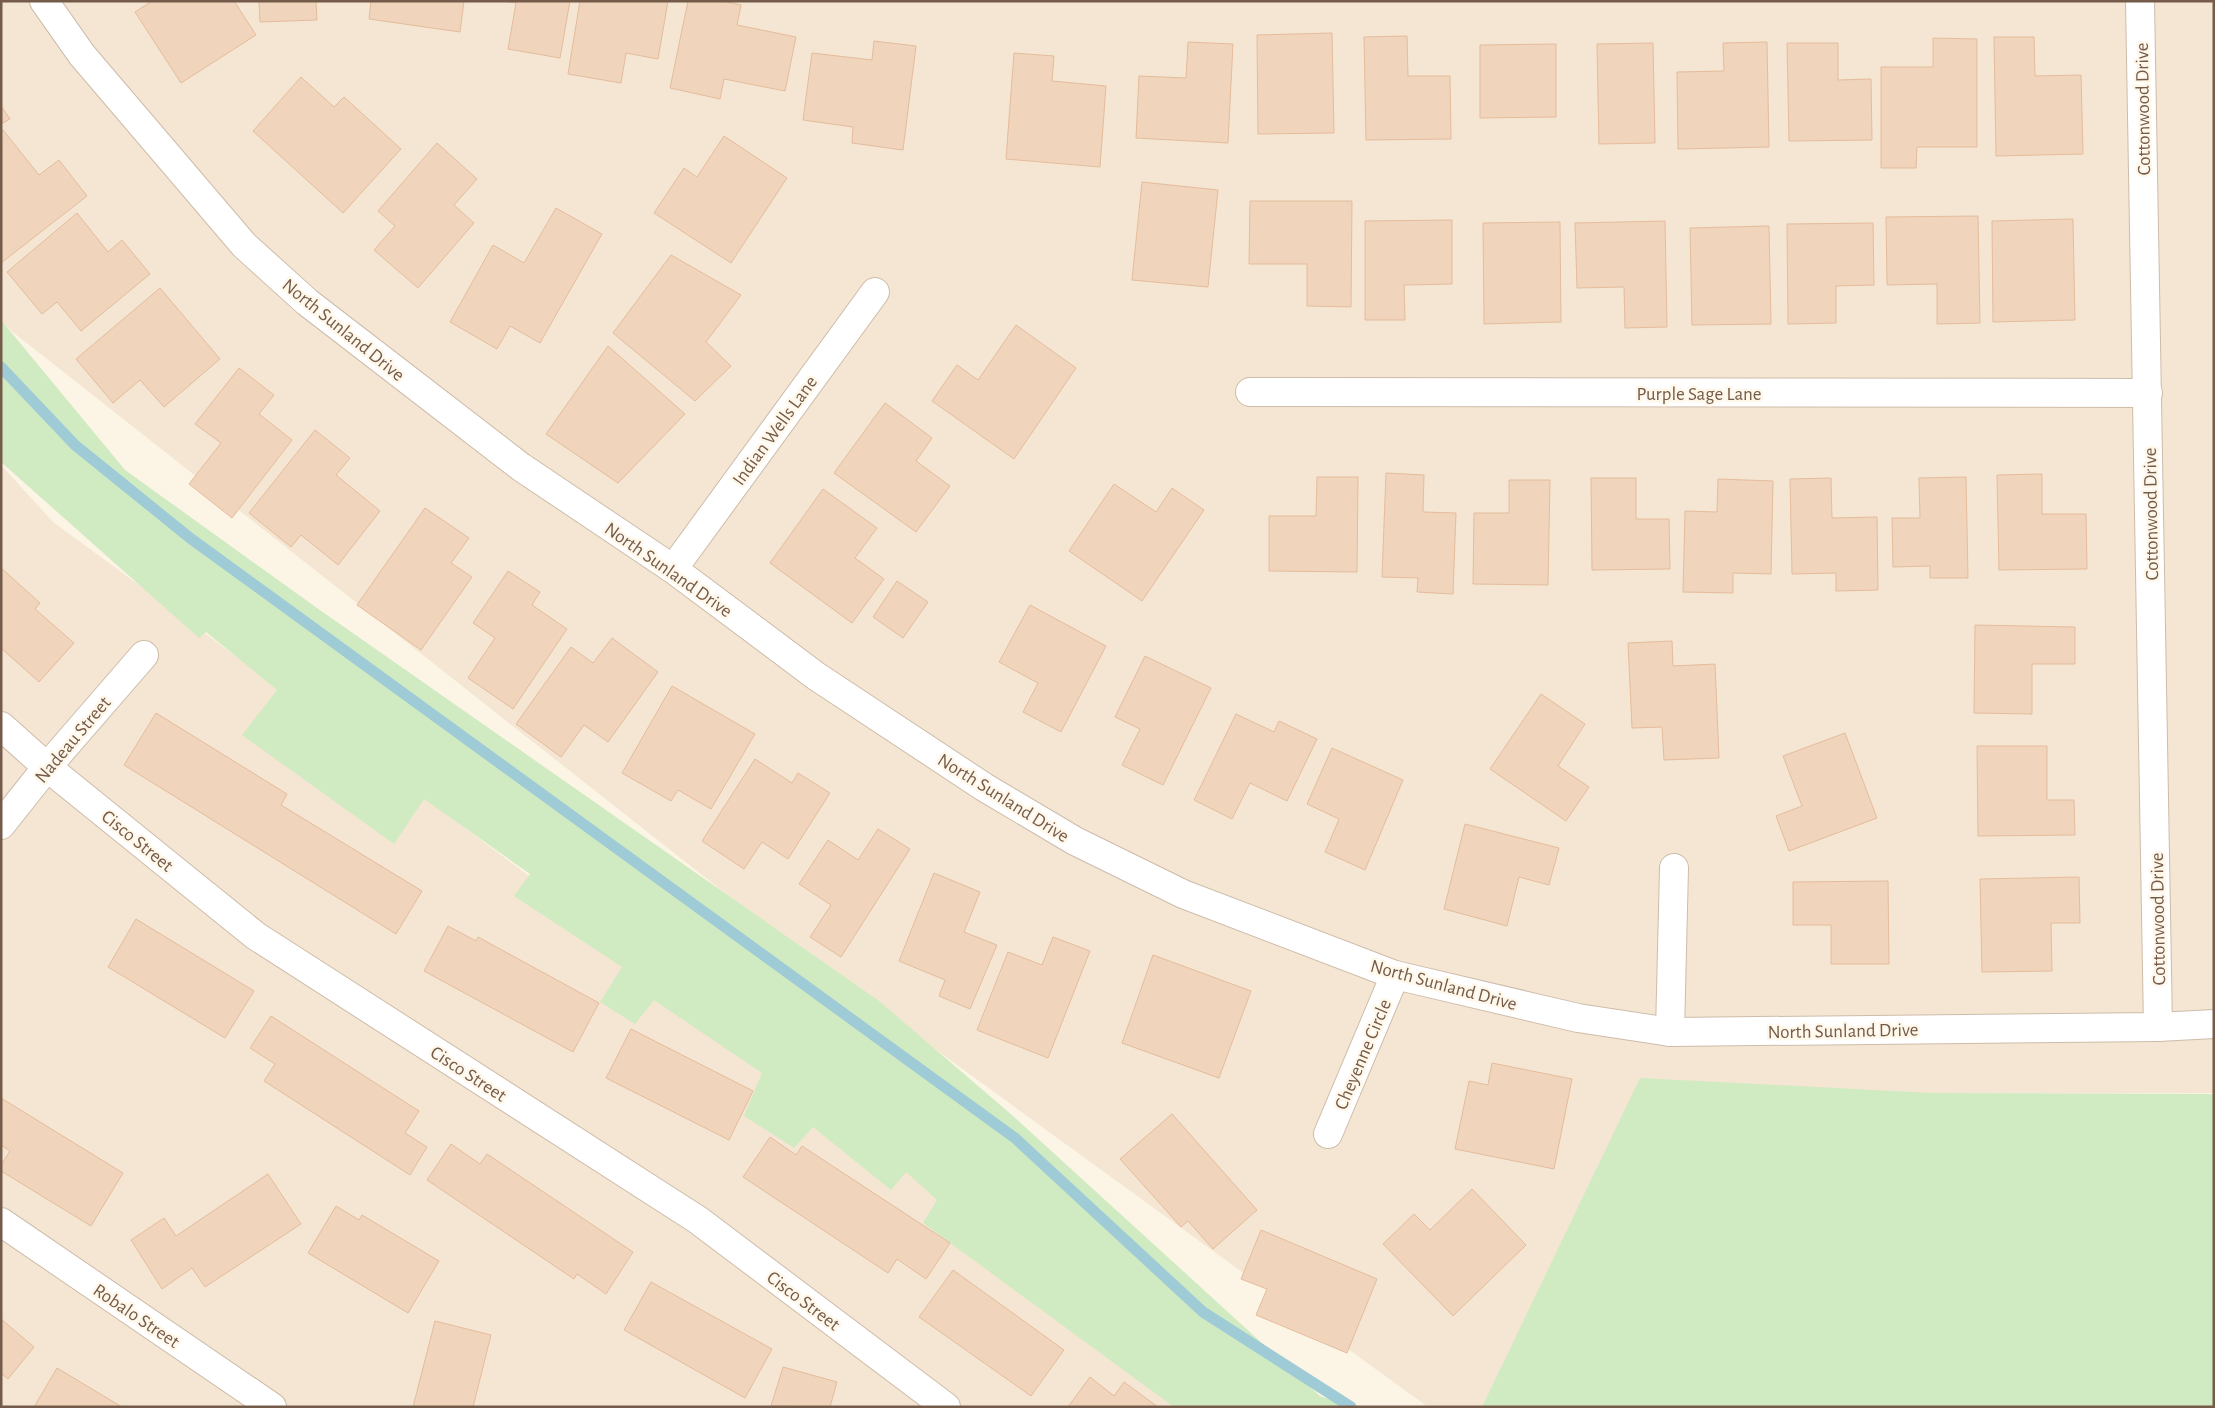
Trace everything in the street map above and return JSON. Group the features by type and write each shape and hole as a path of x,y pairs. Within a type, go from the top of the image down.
{"street":[{"name":"North Sunland Drive","path":"44,1 82,55 251,251 307,302 521,467 673,569 816,676 984,787 1075,841 1183,894 1395,975 1578,1018 1670,1032 2214,1024"},
{"name":"Cottonwood Drive","path":"2140,1 2158,1026"},
{"name":"Indian Wells Lane","path":"673,569 875,292"},
{"name":"Purple Sage Lane","path":"1250,392 2148,393"},
{"name":"Nadeau Street","path":"1,825 47,767 144,655"},
{"name":"Cisco Street","path":"1,726 47,767 256,936 698,1220 946,1407"},
{"path":"1670,1032 1674,868"},
{"name":"Cheyenne Circle","path":"1328,1134 1395,975"},
{"name":"Robalo Street","path":"1,1222 272,1407"}],"shaded area":[{"path":"1,1 2214,1 2214,1093 1649,1093 1489,1407 1428,1407 782,938 9,329 1,320"},
{"path":"1,465 53,522 206,634 1226,1398 1241,1407 1,1407"}],"green space":[{"path":"1,320 125,470 317,608 879,1001 1013,1116 1320,1396 1351,1407 1174,1407 923,1223 937,1200 906,1172 891,1190 813,1127 794,1148 744,1116 762,1073 654,1000 635,1024 600,1002 622,967 514,896 530,874 424,799 394,844 242,735 277,690 206,632 199,638 1,462"},
{"path":"1640,1078 1931,1093 2214,1094 2214,1407 1482,1407"}],"building":[{"path":"152,1 234,1 256,35 181,83 135,12"},
{"path":"259,1 316,1 317,20 260,22"},
{"path":"371,1 464,1 460,32 369,19"},
{"path":"504,1 570,1 560,58 508,49 516,3"},
{"path":"580,1 668,1 658,59 626,53 621,83 568,74"},
{"path":"688,1 723,1 741,5 737,25 796,37 785,91 724,79 720,99 670,88"},
{"path":"1332,33 1334,133 1258,134 1257,35"},
{"path":"1407,36 1408,76 1450,76 1451,139 1366,140 1364,37"},
{"path":"1994,37 2034,37 2035,76 2081,75 2083,154 1996,156"},
{"path":"1933,38 1977,39 1977,147 1917,147 1916,168 1881,168 1881,67 1933,67"},
{"path":"874,41 916,46 903,150 852,143 853,127 803,120 812,53 872,60"},
{"path":"1188,42 1233,44 1228,143 1136,138 1139,76 1186,78"},
{"path":"1767,42 1769,147 1678,149 1677,72 1724,71 1723,43"},
{"path":"1653,43 1655,143 1599,144 1597,44"},
{"path":"1787,43 1838,43 1838,80 1871,79 1872,140 1789,141"},
{"path":"1556,44 1556,117 1480,118 1480,45"},
{"path":"1014,53 1054,56 1052,81 1106,86 1100,167 1006,159"},
{"path":"301,77 334,107 344,97 401,149 343,213 253,131"},
{"path":"1,106 10,119 1,124"},
{"path":"3,130 39,175 59,160 87,196 1,263 1,132"},
{"path":"724,136 787,178 731,263 654,213 684,168 697,177"},
{"path":"437,143 477,179 454,205 474,223 418,288 374,250 395,226 378,211"},
{"path":"1142,182 1218,190 1208,287 1132,280"},
{"path":"1250,201 1352,201 1351,307 1307,306 1307,264 1249,264"},
{"path":"556,208 602,234 540,343 510,326 497,349 450,322 493,245 524,263"},
{"path":"77,213 108,252 122,240 150,274 81,331 57,302 42,314 7,272"},
{"path":"1978,216 1980,323 1937,324 1937,284 1887,285 1886,217"},
{"path":"2073,219 2075,320 1993,322 1992,221"},
{"path":"1452,220 1452,284 1404,285 1405,320 1365,320 1365,221"},
{"path":"1665,221 1667,327 1625,328 1624,287 1577,288 1575,223"},
{"path":"1560,222 1561,322 1484,324 1483,223"},
{"path":"1873,223 1874,285 1836,286 1836,323 1788,324 1787,224"},
{"path":"1769,226 1771,324 1692,325 1690,228"},
{"path":"671,255 741,295 706,342 731,366 695,401 613,333"},
{"path":"160,288 220,359 164,407 140,380 113,403 76,359"},
{"path":"1016,325 1076,368 1014,459 932,401 957,365 978,380"},
{"path":"608,346 685,414 618,483 546,434"},
{"path":"239,368 274,395 259,414 292,440 232,518 189,484 221,443 195,424"},
{"path":"885,403 932,438 916,461 950,486 916,532 834,473"},
{"path":"315,430 350,458 336,475 380,511 338,565 301,535 291,547 249,513"},
{"path":"1386,473 1424,475 1423,512 1456,513 1453,594 1417,592 1418,578 1382,577"},
{"path":"2042,474 2042,514 2086,514 2087,569 1999,570 1997,475"},
{"path":"1317,477 1358,477 1357,572 1269,571 1269,516 1316,516"},
{"path":"1966,477 1968,578 1930,578 1930,566 1893,567 1892,518 1920,518 1919,478"},
{"path":"1591,478 1636,478 1636,519 1669,519 1670,569 1592,570"},
{"path":"1831,478 1832,518 1877,517 1878,590 1836,591 1836,573 1792,574 1790,479"},
{"path":"1718,479 1773,481 1771,574 1733,573 1733,593 1683,592 1685,511 1717,512"},
{"path":"1509,480 1550,480 1548,585 1473,584 1474,513 1509,513"},
{"path":"1114,484 1156,512 1172,488 1204,510 1142,601 1069,551"},
{"path":"823,489 877,528 855,558 884,579 852,623 770,563"},
{"path":"425,508 469,538 451,563 472,577 421,650 357,605"},
{"path":"1,568 40,603 35,609 74,643 39,682 1,648"},
{"path":"508,571 540,592 532,605 567,629 513,709 468,678 495,638 473,623"},
{"path":"897,581 928,602 903,638 873,617"},
{"path":"1030,605 1106,646 1061,732 1023,712 1038,683 999,662"},
{"path":"1975,625 2075,627 2075,664 2032,664 2032,714 1974,713"},
{"path":"612,638 658,672 608,742 584,725 561,757 516,724 571,647 593,663"},
{"path":"1672,641 1673,666 1715,664 1719,758 1664,760 1662,727 1632,728 1628,643"},
{"path":"1145,656 1211,688 1163,785 1122,765 1140,729 1115,717"},
{"path":"672,686 755,734 711,809 678,790 671,801 622,773"},
{"path":"1541,694 1585,724 1558,766 1589,787 1566,821 1490,769"},
{"path":"156,713 287,794 281,805 422,891 396,934 124,765"},
{"path":"1236,714 1274,732 1279,721 1317,739 1287,801 1250,783 1232,819 1194,800"},
{"path":"1845,733 1877,818 1789,851 1776,816 1802,806 1783,756"},
{"path":"1977,746 2047,746 2047,800 2074,800 2075,835 1978,836"},
{"path":"1332,748 1403,780 1365,870 1325,852 1339,819 1307,804"},
{"path":"755,759 792,783 798,773 830,793 788,859 762,842 744,869 702,841"},
{"path":"1465,824 1559,848 1549,885 1519,877 1507,926 1444,909"},
{"path":"878,829 910,849 841,957 810,937 831,905 799,884 828,840 858,860"},
{"path":"934,873 980,892 964,932 997,945 970,1009 939,996 945,980 899,961"},
{"path":"2079,877 2080,923 2051,923 2052,971 1982,972 1980,879"},
{"path":"1888,881 1889,964 1831,964 1831,925 1793,925 1793,882"},
{"path":"136,919 254,991 225,1038 108,967"},
{"path":"448,926 476,941 478,937 599,1003 573,1052 424,971"},
{"path":"1053,937 1090,951 1048,1058 977,1030 1008,952 1042,965"},
{"path":"1153,955 1251,991 1219,1078 1122,1043"},
{"path":"271,1016 419,1111 405,1133 427,1147 410,1175 264,1081 275,1064 250,1048"},
{"path":"631,1029 753,1091 729,1140 606,1078"},
{"path":"1492,1063 1572,1079 1554,1169 1455,1149 1469,1081 1488,1085"},
{"path":"1,1098 123,1173 91,1226 1,1171 1,1165 10,1151 1,1145"},
{"path":"1172,1114 1257,1210 1213,1249 1188,1221 1181,1227 1120,1159"},
{"path":"770,1137 796,1155 802,1146 950,1243 926,1279 897,1259 888,1273 743,1177"},
{"path":"451,1144 480,1164 487,1154 633,1252 606,1294 577,1274 574,1279 427,1180"},
{"path":"268,1174 301,1224 205,1287 192,1268 162,1289 131,1240 164,1218 176,1236"},
{"path":"1472,1189 1526,1245 1453,1316 1383,1244 1414,1214 1430,1230"},
{"path":"336,1206 359,1220 362,1215 439,1261 408,1313 308,1253"},
{"path":"1261,1230 1377,1279 1347,1353 1256,1315 1267,1289 1241,1279"},
{"path":"953,1270 1064,1350 1031,1396 919,1317"},
{"path":"651,1282 772,1349 745,1398 624,1330"},
{"path":"1,1319 34,1347 8,1379 1,1373"},
{"path":"435,1321 491,1335 473,1407 413,1407"},
{"path":"783,1367 837,1382 830,1407 771,1406"},
{"path":"57,1368 122,1407 34,1407"},
{"path":"1090,1377 1114,1396 1124,1382 1158,1407 1068,1407"}],"waterway":[{"path":"1,367 75,445 190,538 1015,1138 1203,1312 1351,1407"}]}
